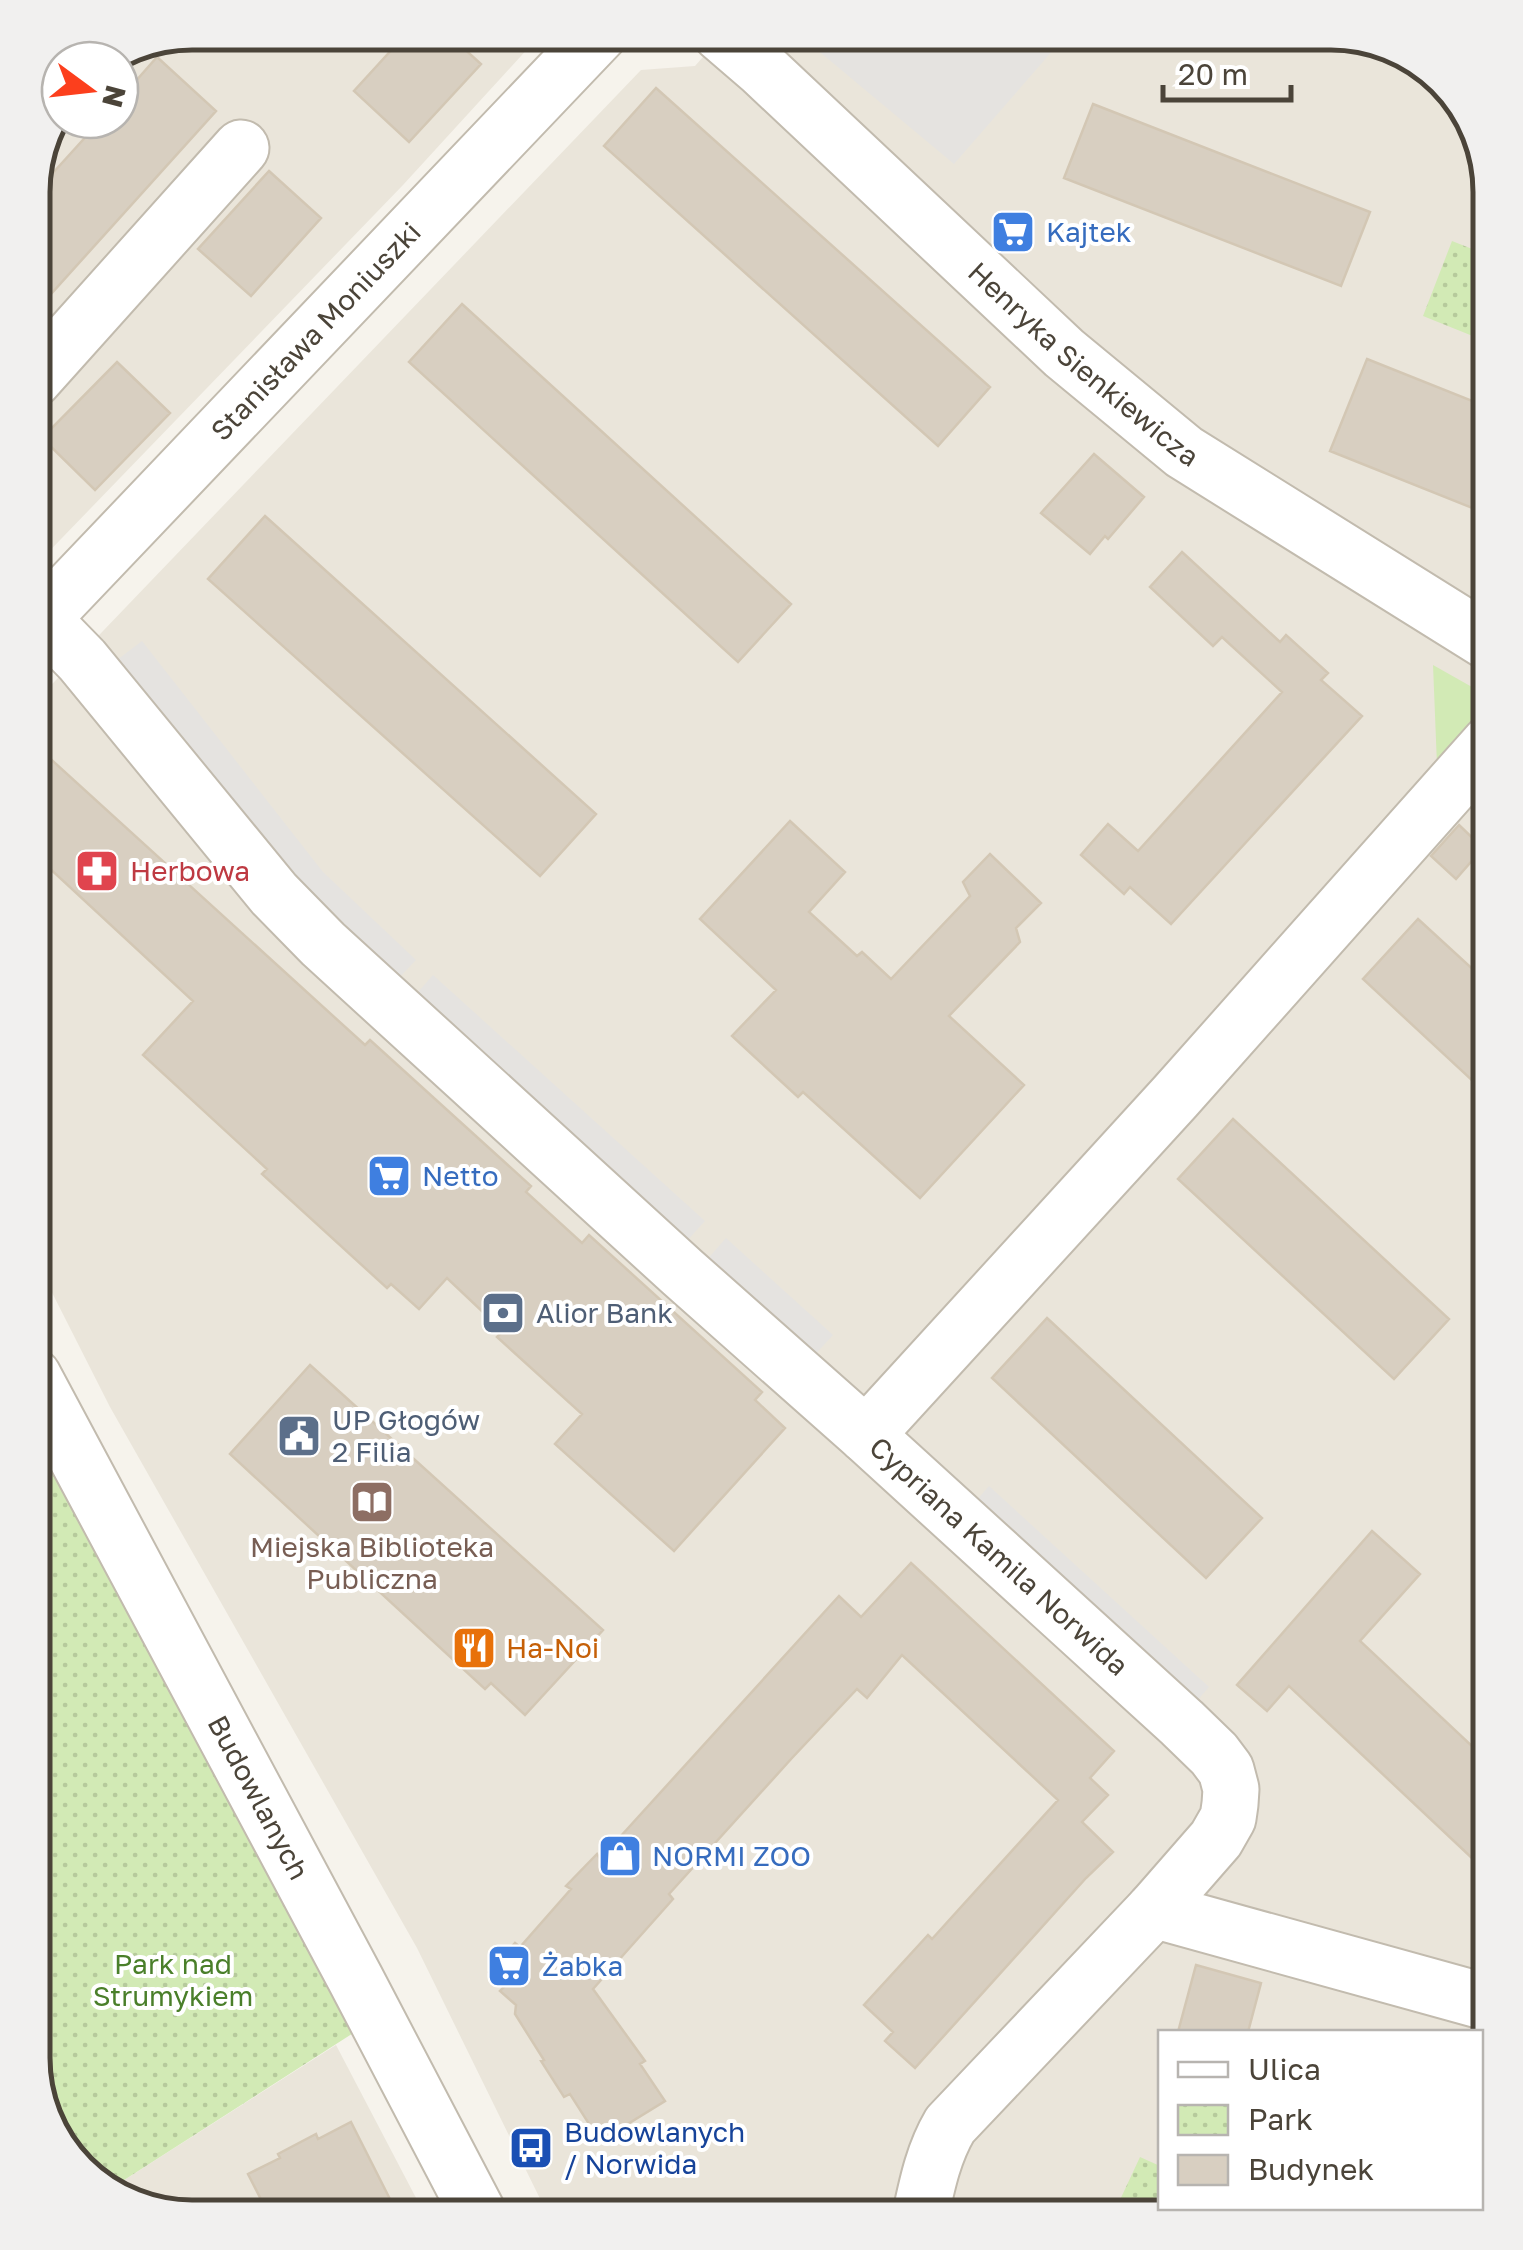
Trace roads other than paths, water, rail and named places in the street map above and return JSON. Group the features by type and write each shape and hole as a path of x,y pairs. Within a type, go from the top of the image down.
{"street":[{"name":"Stanisława Moniuszki","path":"50,610 583,50"},
{"name":"Henryka Sienkiewicza","path":"740,50 1064,352 1184,452 1473,632"},
{"path":"50,361 241,148"},
{"path":"50,633 82,660 274,894 323,944 866,1434"},
{"name":"Cypriana Kamila Norwida","path":"924,2200 932,2165 950,2125 1216,1839 1228,1818 1231,1789 1226,1770 1190,1730 866,1434 1175,1097 1473,762"},
{"name":"Budowlanych","path":"50,1408 471,2200"},
{"path":"1154,1910 1473,1998"}],"place":[{"name":"Kajtek","path":"1013,232"},
{"name":"Herbowa","path":"97,871"},
{"name":"Netto","path":"389,1176"},
{"name":"Alior Bank","path":"503,1313"},
{"name":"UP Głogów 2 Filia","path":"299,1436"},
{"name":"Miejska Biblioteka Publiczna","path":"372,1502"},
{"name":"Ha-Noi","path":"474,1648"},
{"name":"NORMI ZOO","path":"620,1856"},
{"name":"Żabka","path":"509,1966"},
{"name":"Budowlanych / Norwida","path":"531,2148"}],"park label":[{"name":"Park nad Strumykiem","path":"173,1980"}]}
